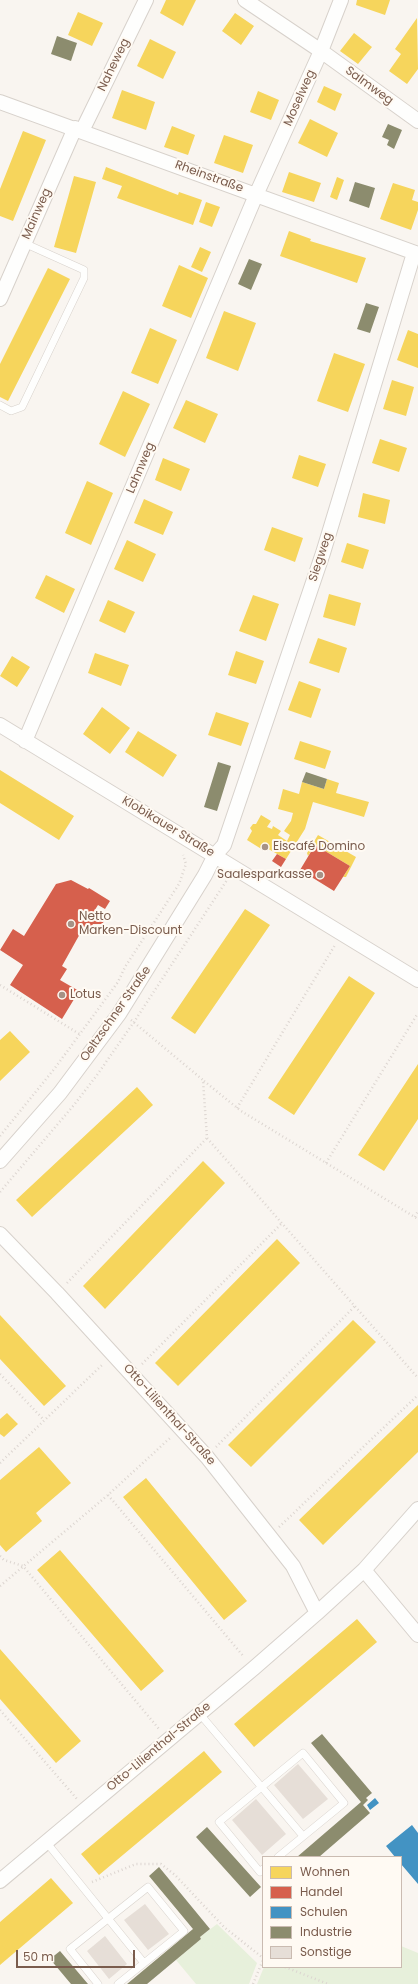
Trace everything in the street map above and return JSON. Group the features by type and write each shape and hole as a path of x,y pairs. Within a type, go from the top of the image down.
{"street":[{"name":"Naheweg","path":"79,130 146,0"},
{"name":"Salmweg","path":"245,0 418,121"},
{"name":"Moselweg","path":"256,195 341,0"},
{"name":"Rheinstraße","path":"0,102 416,254"},
{"name":"Mainweg","path":"0,299 4,281 24,244 79,130"},
{"name":"Lahnweg","path":"25,741 256,195"},
{"name":"Siegweg","path":"215,855 224,845 323,553 416,254"},
{"name":"Klobikauer Straße","path":"0,725 342,932 418,980"},
{"name":"Oeltzschner Straße","path":"0,1161 60,1093 119,1014 205,875 215,855"},
{"name":"Otto-Lilienthal-Straße","path":"0,1234 57,1293 207,1457 293,1566 317,1613"},
{"name":"Otto-Lilienthal-Straße","path":"0,1881 47,1843 85,1808 169,1740 317,1613 364,1570 418,1509"},
{"path":"364,1570 418,1635"}],"lane":[{"path":"0,405 11,411 22,407 84,278 84,270 24,244"},
{"path":"199,1713 303,1836"},
{"path":"262,1870 260,1872 219,1822 303,1753 344,1803 279,1856"},
{"path":"47,1843 144,1963"},
{"path":"98,1984 70,1949 148,1886 184,1931 118,1984"}],"path":[{"path":"0,1136 81,1035 104,1002 176,890 186,864 184,856"},
{"path":"237,1108 342,932"},
{"path":"0,985 96,1044"},
{"path":"104,1002 119,1014 134,1022 237,1108 418,1219"},
{"path":"326,1163 418,1013"},
{"path":"203,1080 207,1138 281,1224 418,1378"},
{"path":"57,1293 207,1138"},
{"path":"414,1217 418,1211"},
{"path":"131,1374 281,1224"},
{"path":"207,1457 354,1306"},
{"path":"0,1463 113,1354"},
{"path":"0,1374 44,1420"},
{"path":"270,1535 418,1395"},
{"path":"0,1586 108,1495 181,1428"},
{"path":"108,1495 254,1668"},
{"path":"0,1556 4,1560 23,1566 169,1740"},
{"path":"0,1710 85,1808"},
{"path":"85,1889 94,1880 136,1864 161,1864 175,1875 224,1927 262,1958"},
{"path":"253,1984 262,1962"},
{"path":"288,1968 328,1984"}],"green space":[{"path":"217,1924 257,1963 249,1984 196,1984 176,1960 201,1939 200,1937"},
{"path":"402,1946 418,1953 418,1984 257,1984 264,1968 402,1968"}],"building: Wohnen":[{"path":"166,0 196,0 183,26 160,13"},
{"path":"357,0 390,0 385,15 356,5"},
{"path":"78,12 103,23 92,46 68,35"},
{"path":"235,13 254,26 241,45 222,31"},
{"path":"417,18 418,69 407,84 389,71 401,54 395,49"},
{"path":"354,33 372,47 358,64 340,51"},
{"path":"150,39 176,52 163,79 137,66"},
{"path":"324,86 342,94 335,111 317,102"},
{"path":"122,90 155,102 146,130 112,118"},
{"path":"258,91 279,100 271,120 250,112"},
{"path":"310,119 338,133 327,157 298,143"},
{"path":"172,126 195,135 188,155 164,147"},
{"path":"23,131 46,140 13,221 0,216 0,189"},
{"path":"224,135 253,145 243,173 214,163"},
{"path":"106,167 178,195 179,192 202,200 193,225 117,198 122,186 102,179"},
{"path":"289,172 321,183 314,202 282,192"},
{"path":"74,176 96,182 76,253 54,247"},
{"path":"337,177 344,180 337,200 330,197"},
{"path":"393,183 415,190 412,200 418,202 418,210 411,230 380,219"},
{"path":"206,202 220,207 212,227 199,222"},
{"path":"289,231 311,239 310,241 366,258 357,283 280,256"},
{"path":"200,247 211,252 202,272 191,267"},
{"path":"179,265 208,278 191,318 162,306"},
{"path":"48,268 70,279 8,401 0,397 0,364"},
{"path":"224,311 256,323 238,371 206,358"},
{"path":"150,328 177,340 158,384 131,373"},
{"path":"408,330 418,334 418,368 397,360"},
{"path":"334,353 365,364 348,412 317,401"},
{"path":"392,380 414,387 406,416 383,409"},
{"path":"123,391 150,404 125,457 99,444"},
{"path":"186,400 218,414 205,443 173,428"},
{"path":"380,439 407,448 399,472 372,463"},
{"path":"299,455 326,464 318,487 292,478"},
{"path":"163,458 190,469 181,491 155,480"},
{"path":"87,481 113,493 91,545 65,533"},
{"path":"363,493 390,500 385,524 358,517"},
{"path":"144,499 173,512 163,535 134,523"},
{"path":"272,527 303,538 295,562 264,550"},
{"path":"127,540 156,554 143,582 114,569"},
{"path":"347,543 369,550 363,569 341,562"},
{"path":"46,575 75,589 64,613 35,598"},
{"path":"329,594 361,603 355,626 323,617"},
{"path":"253,595 279,604 266,641 239,631"},
{"path":"108,600 135,612 125,633 99,621"},
{"path":"318,638 347,648 339,673 309,663"},
{"path":"236,651 264,661 256,684 228,675"},
{"path":"95,653 129,665 121,686 88,673"},
{"path":"12,656 30,667 17,687 0,676"},
{"path":"299,681 321,689 311,718 288,710"},
{"path":"102,707 130,728 110,754 83,734"},
{"path":"216,712 249,723 241,746 208,735"},
{"path":"138,731 177,755 163,777 125,752"},
{"path":"300,741 331,751 325,769 294,759"},
{"path":"0,770 74,816 59,840 0,803"},
{"path":"327,779 339,783 336,793 369,802 364,817 313,802 305,829 286,859 265,847 263,850 247,840 252,831 250,828 253,824 256,824 261,815 271,821 267,827 272,829 273,826 281,831 278,835 287,841 290,835 284,831 291,821 293,813 278,809 283,789 299,794 302,782 324,789"},
{"path":"318,835 356,857 346,877 343,877 350,866 315,845 308,856 307,853"},
{"path":"245,909 270,925 195,1034 171,1018"},
{"path":"349,976 375,993 294,1115 268,1098"},
{"path":"10,1031 30,1052 0,1081 0,1040"},
{"path":"418,1064 418,1119 384,1171 358,1155"},
{"path":"137,1087 153,1105 32,1217 16,1200"},
{"path":"203,1161 225,1183 105,1309 83,1286"},
{"path":"277,1239 300,1263 178,1386 155,1363"},
{"path":"0,1315 66,1386 44,1406 0,1359"},
{"path":"353,1320 376,1342 251,1467 228,1445"},
{"path":"418,1405 418,1452 323,1545 299,1520"},
{"path":"7,1413 18,1424 4,1437 0,1434 0,1419"},
{"path":"39,1447 71,1483 36,1513 42,1521 6,1552 0,1545 0,1480"},
{"path":"146,1478 247,1601 224,1620 123,1497"},
{"path":"60,1550 164,1671 141,1691 37,1570"},
{"path":"357,1619 377,1642 254,1747 234,1724"},
{"path":"0,1649 81,1741 56,1763 0,1699"},
{"path":"204,1751 222,1772 99,1875 81,1854"},
{"path":"51,1878 73,1903 0,1965 0,1922"}],"building: Handel":[{"path":"315,845 350,866 334,891 300,870"},
{"path":"277,854 286,859 281,867 272,861"},
{"path":"71,880 88,889 89,888 110,901 105,909 98,905 93,913 105,920 102,924 93,924 86,935 81,932 62,966 67,969 60,980 79,991 62,1019 10,985 23,965 0,950 13,929 24,936 56,884"}],"building: Schulen":[{"path":"375,1798 379,1803 370,1810 367,1805"},
{"path":"412,1825 418,1833 418,1884 402,1865 402,1856 394,1856 386,1846"}],"building: Industrie":[{"path":"57,36 77,43 71,61 51,54"},
{"path":"388,124 402,130 394,149 387,145 389,140 382,137"},
{"path":"355,182 375,188 369,208 349,201"},
{"path":"249,259 262,264 251,290 238,284"},
{"path":"366,303 379,307 370,333 357,329"},
{"path":"218,762 231,766 217,811 204,807"},
{"path":"306,772 327,779 324,789 302,782"},
{"path":"322,1734 372,1793 366,1798 368,1800 363,1805 370,1813 320,1856 298,1856 361,1802 311,1743"},
{"path":"207,1827 261,1887 250,1897 196,1837"},
{"path":"159,1867 210,1929 200,1937 201,1939 147,1984 127,1984 193,1929 149,1876"},
{"path":"60,1951 88,1984 71,1984 50,1959"}],"building: Sonstige":[{"path":"298,1764 328,1799 303,1819 274,1785"},
{"path":"256,1799 286,1834 262,1855 232,1820"},
{"path":"145,1904 169,1934 148,1950 124,1920"},
{"path":"105,1936 127,1964 109,1979 87,1951"}],"place":[{"name":"Eiscafé Domino","path":"265,847"},
{"name":"Saalesparkasse","path":"320,875"},
{"name":"Netto Marken-Discount","path":"71,924"},
{"name":"Lotus","path":"62,995"}]}
